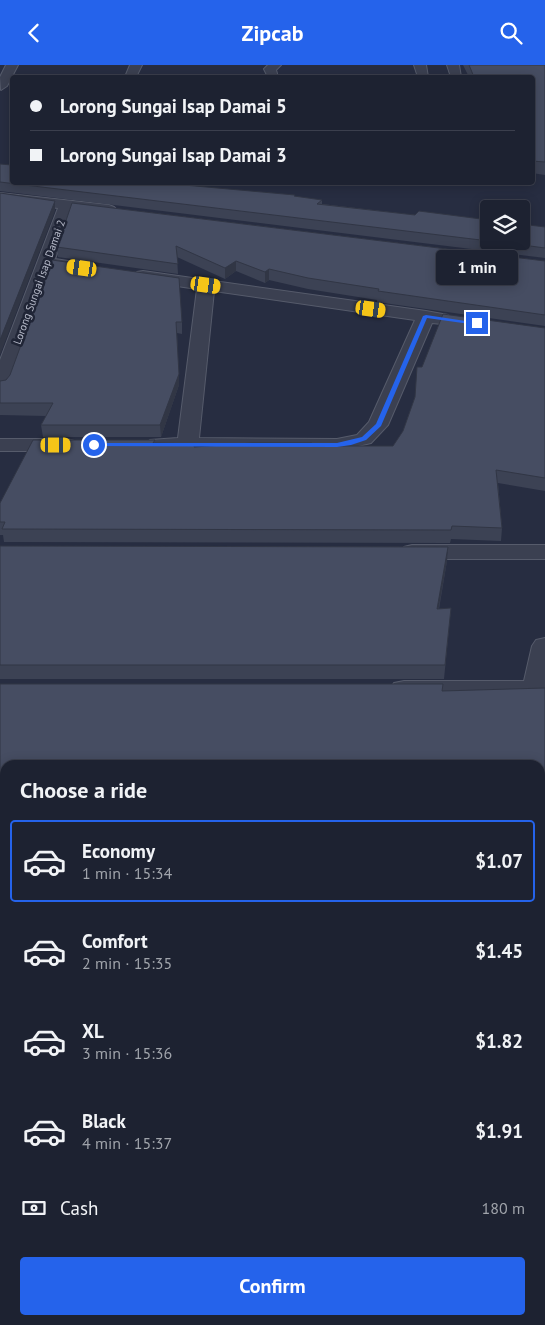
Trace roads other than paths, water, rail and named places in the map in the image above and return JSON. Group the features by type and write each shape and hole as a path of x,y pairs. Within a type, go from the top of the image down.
{"street":[{"path":"5,86 12,65"},
{"path":"272,75 270,69 275,65"},
{"path":"0,197 126,213"},
{"name":"Lorong Sungai Isap Damai 2","path":"0,386 67,205"},
{"path":"47,263 103,271"},
{"path":"131,275 462,321"},
{"path":"188,445 206,285"},
{"path":"138,445 337,445 364,439 378,425 426,316"},
{"path":"0,339 18,339"},
{"path":"0,445 89,445"},
{"path":"386,552 545,552"},
{"path":"377,689 541,689 545,645"}]}
